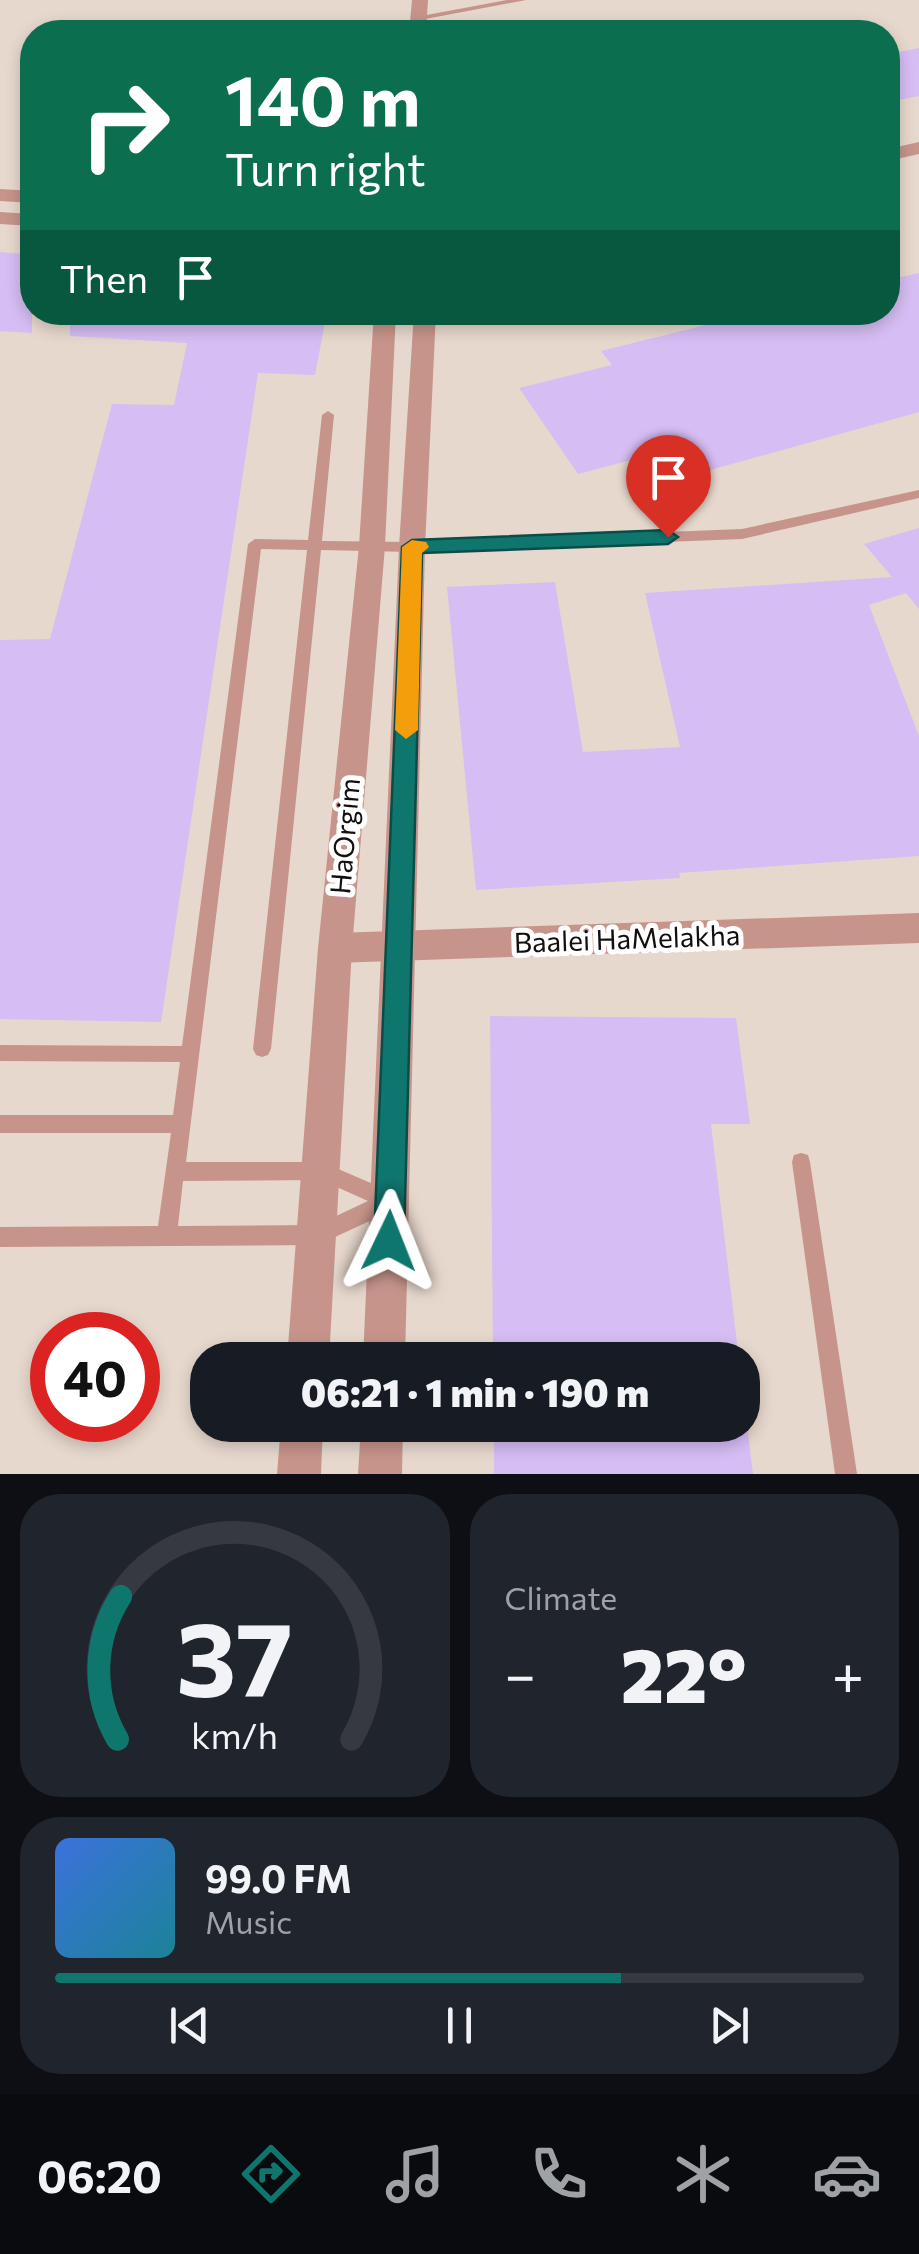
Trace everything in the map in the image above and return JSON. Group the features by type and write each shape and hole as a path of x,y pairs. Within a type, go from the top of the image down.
{"street":[{"name":"HaOrgim","path":"309,1342 335,948 372,546 384,325"},
{"name":"HaOrgim","path":"385,1342 412,547 424,325"},
{"name":"Baalei HaMelakha","path":"335,948 919,928"},
{"path":"298,1474 301,1442"},
{"path":"380,1474 381,1442"}],"lane":[{"path":"420,16 522,0"},
{"path":"262,1050 328,416"},
{"path":"167,1235 255,544 412,547 742,534 919,494"},
{"path":"0,1053 190,1054"},
{"path":"0,1124 180,1124"},
{"path":"801,1162 846,1474"},
{"path":"174,1172 322,1170 390,1202"},
{"path":"0,1237 318,1235 390,1202"}],"shaded area":[{"path":"0,0 919,0 919,1474 0,1474"}],"building":[{"path":"919,48 919,96 900,100 900,52"},
{"path":"0,252 20,254 20,325 32,325 32,333 0,331"},
{"path":"919,273 919,412 696,474 676,448 578,474 519,388 612,365 601,351 706,325 900,325 900,277"},
{"path":"70,325 325,325 315,375 258,373 161,1022 0,1019 0,640 50,639 112,404 174,405 187,343 70,336"},
{"path":"919,528 919,609 906,593 869,605 919,736 919,856 679,873 680,878 476,890 447,587 555,582 583,752 680,747 645,593 892,577 864,544"},
{"path":"490,1016 736,1018 750,1124 711,1124 737,1342 493,1342"},
{"path":"494,1442 749,1442 753,1474 494,1474"}],"slow traffic":[{"path":"406,730 412,547 419,547"}],"route":[{"path":"389,1241 412,547 668,537"}]}
